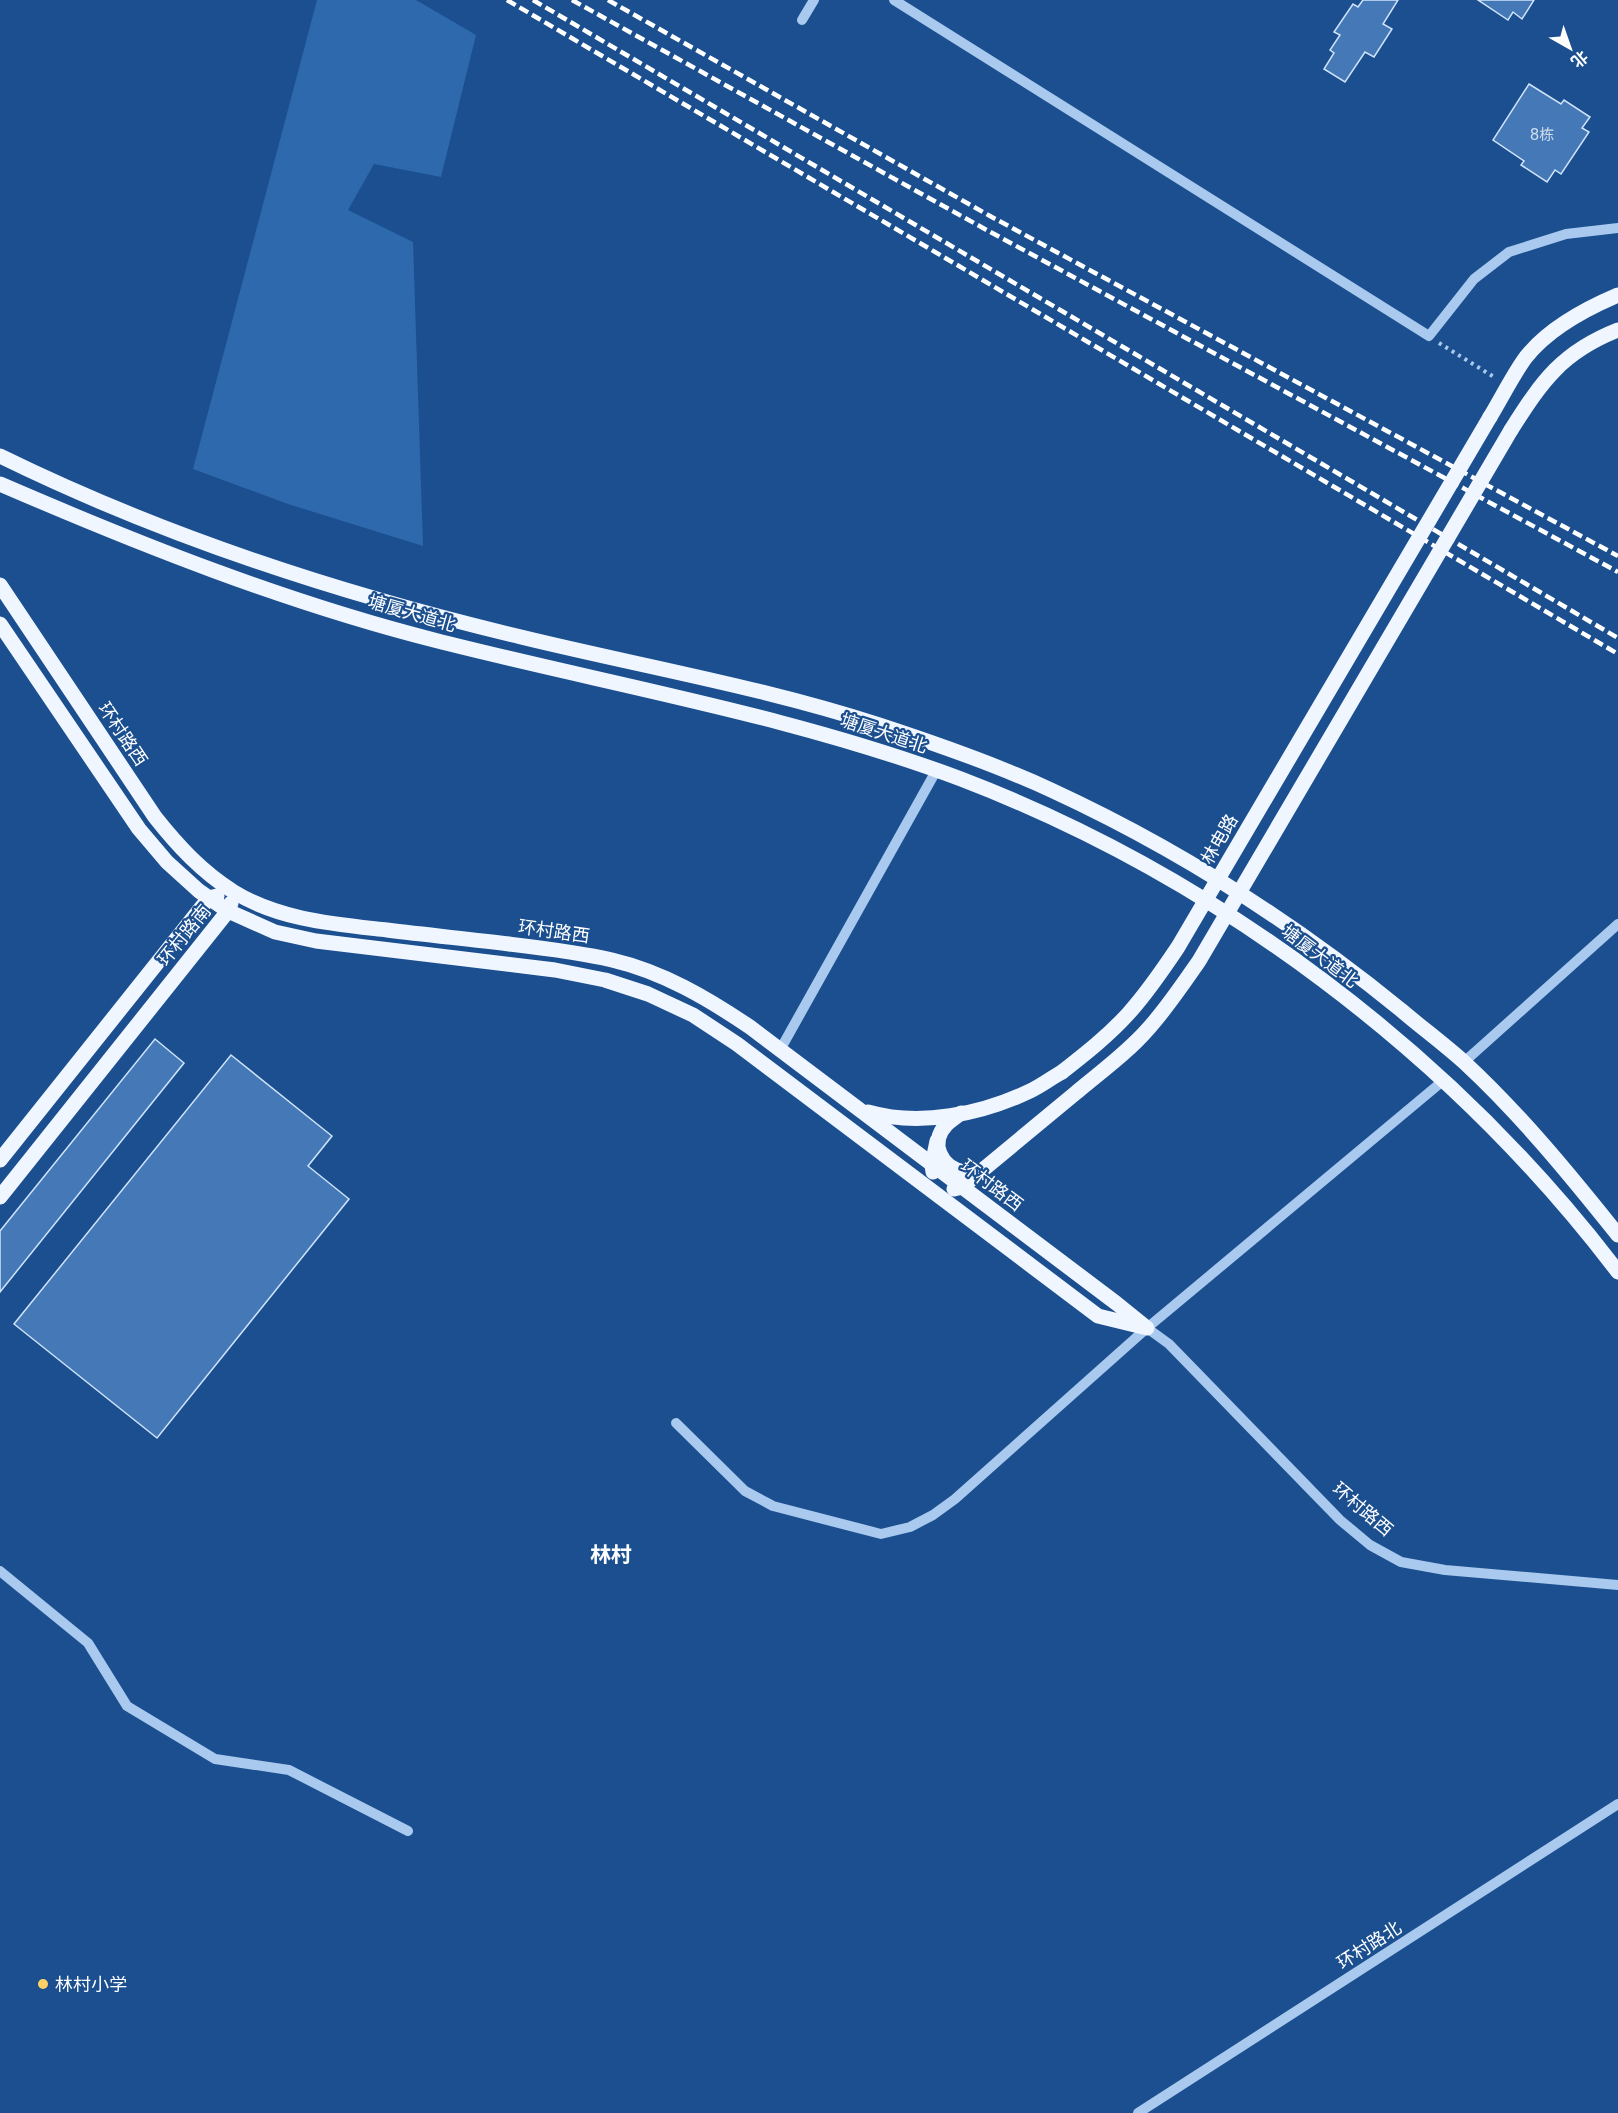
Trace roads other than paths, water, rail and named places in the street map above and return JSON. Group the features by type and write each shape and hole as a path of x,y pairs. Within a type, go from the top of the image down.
{"main road":[{"name":"林电路","path":"857,1108 888,1118 921,1119 961,1113 1000,1103 1032,1091 1062,1072 1101,1041 1127,1015 1153,984 1178,947 1526,358 1565,322 1591,306 1618,295"},
{"path":"961,1113 945,1126 937,1141 932,1165 936,1194 962,1188 1119,1058 1148,1030 1198,961 1534,392 1560,363 1581,348 1618,330"},
{"name":"塘厦大道北","path":"0,456 87,495 170,528 345,590 520,637 785,698 969,756 1049,789 1119,823 1196,866 1262,907 1345,964 1464,1062 1529,1129 1618,1234"},
{"name":"塘厦大道北","path":"0,484 161,551 337,612 429,639 779,722 868,747 936,771 1038,812 1107,845 1183,886 1249,928 1329,984 1444,1080 1510,1145 1558,1198 1618,1272"},
{"name":"环村路西","path":"0,585 155,817 181,849 234,892 282,914 322,923 561,950 613,960 658,975 706,998 780,1050 1147,1328"},
{"name":"环村路西","path":"0,624 139,829 167,862 199,891 228,911 275,932 316,941 555,970 605,980 648,994 693,1015 737,1044 1098,1316 1147,1328"},
{"name":"环村路南","path":"0,1160 209,898 234,892"},
{"name":"环村路南","path":"0,1197 228,911 234,892"},
{"path":"937,1141 940,1156 950,1167 965,1172 983,1170"}],"street":[{"path":"802,20 814,0"},
{"path":"894,0 1429,336 1474,279 1509,252 1566,234 1618,228"},
{"path":"780,1050 936,771"},
{"path":"1464,1062 1618,924"},
{"path":"676,1423 745,1491 773,1506 881,1534 910,1527 933,1515 955,1499 1147,1328 1444,1080"},
{"name":"环村路西","path":"1147,1328 1169,1344 1340,1520 1370,1545 1401,1562 1445,1570 1618,1585"},
{"path":"0,1571 88,1643 127,1706 215,1759 289,1770 408,1831"},
{"name":"环村路北","path":"1138,2113 1618,1804"}],"railway":[{"path":"507,0 1618,654"},
{"path":"533,0 1618,638"},
{"path":"572,0 983,228 1618,572"},
{"path":"608,0 990,216 1618,556"}],"place":[{"name":"林村小学","path":"43,1984"}],"district":[{"name":"林村","path":"611,1555"}]}
